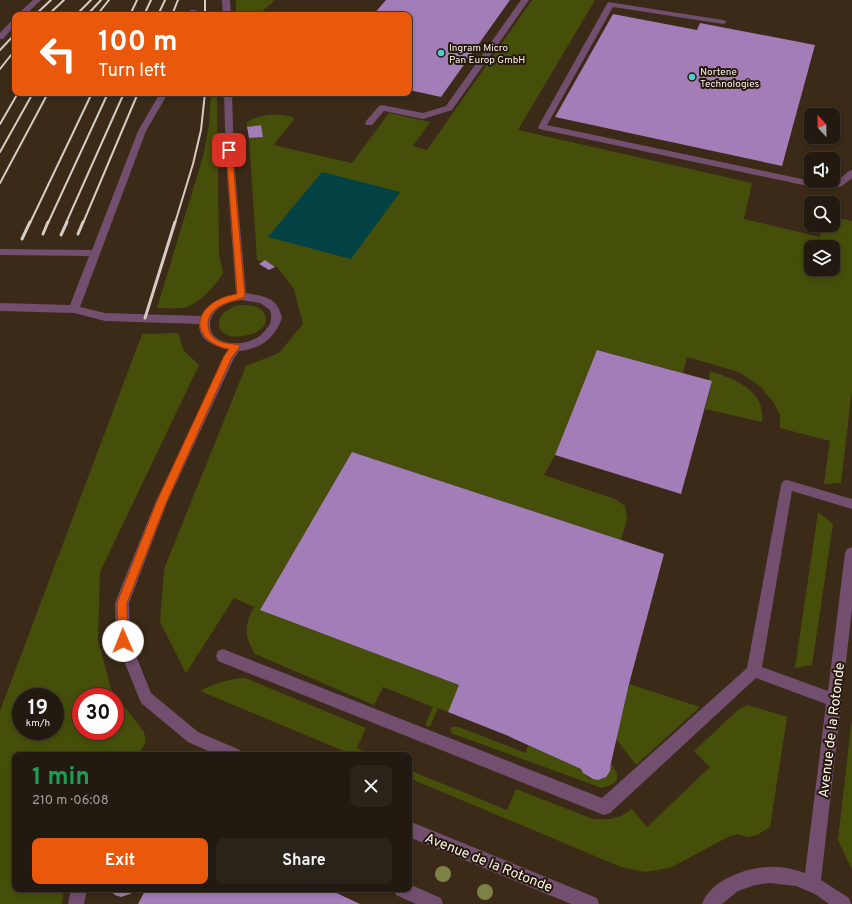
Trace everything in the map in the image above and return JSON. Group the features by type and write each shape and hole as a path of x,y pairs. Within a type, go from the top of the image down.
{"street":[{"path":"24,12 37,0"},
{"path":"226,0 227,12"},
{"path":"369,123 382,108 423,116 449,108 525,0"},
{"path":"723,22 611,4 542,127 808,184 839,184 852,173"},
{"path":"0,37 12,25"},
{"path":"74,309 142,131 162,96"},
{"path":"228,96 230,161 241,296"},
{"path":"0,252 95,253"},
{"path":"241,296 254,296 265,300 273,306 278,314 277,324 272,333 262,340 250,345 236,347 224,346 215,342 208,336 204,329 204,320 208,312 217,304 228,298 241,296"},
{"path":"0,307 74,309 105,317 204,320"},
{"path":"228,752 193,737 146,698 123,641 122,603 161,503 229,356 236,347"},
{"path":"223,656 604,807 754,671 787,486 852,504"},
{"name":"Avenue de la Rotonde","path":"812,884 852,553"},
{"path":"754,671 835,700"},
{"name":"Avenue de la Rotonde","path":"412,830 591,904"},
{"path":"710,904 729,886 752,876 773,874 796,878 812,884 833,895 843,904"},
{"path":"76,904 78,892"},
{"path":"409,892 435,904"}],"shaded area":[{"path":"0,0 852,0 852,904 0,904"}],"green space":[{"path":"236,0 275,0 261,12 236,12"},
{"path":"532,0 595,0 518,130 752,183 744,219 820,237 821,232 840,232 840,218 852,221 852,390 841,483 824,484 830,441 780,428 780,415 774,403 760,386 739,372 687,357 683,373 598,350 555,455 544,475 615,499 625,506 627,519 621,540 352,452 260,610 459,685 448,712 438,708 430,727 425,725 433,707 383,687 374,705 255,654 251,648 247,636 248,620 254,607 234,598 186,673 160,622 164,569 246,366 279,353 303,324 294,289 277,267 257,260 249,138 262,137 261,125 247,127 247,122 264,115 293,117 294,120 273,145 352,163 389,113 430,122 413,146 427,150"},
{"path":"211,96 217,96 219,254 223,273 206,294 194,303 183,308 157,308 204,153 209,125"},
{"path":"234,306 254,306 262,310 266,322 261,329 252,334 231,336 223,332 219,325 222,314"},
{"path":"178,333 184,351 199,365 100,572 98,640 111,688 72,688 72,740 124,740 124,706 144,732 146,742 140,752 12,752 12,892 64,892 62,904 0,904 0,711 142,334"},
{"path":"710,371 738,382 754,394 762,411 762,422 705,409 712,382 709,381"},
{"path":"818,512 833,524 812,665 795,668"},
{"path":"245,678 366,728 357,748 366,752 346,752 200,691 233,679"},
{"path":"629,684 700,707 636,765 616,739"},
{"path":"748,705 787,717 770,827 757,835 748,837 737,834 728,837 670,868 645,872 621,867 412,779 412,771 507,810 516,789 593,819 610,819 621,816 632,809 647,827 710,767 694,751 739,709"},
{"path":"852,717 852,870 838,840"},
{"path":"450,727 459,727 526,753 528,745 581,769 589,778 594,780 599,780 607,774 611,763 617,779 612,784 602,788 451,733"}],"water":[{"path":"322,172 400,192 351,259 268,237"}],"building":[{"name":"Ingram Micro Pan Europ GmbH","path":"386,0 510,0 441,97 412,91 412,12 376,12"},
{"name":"Nortene Technologies","path":"613,14 697,30 700,23 815,45 782,166 555,117"},
{"path":"261,125 263,137 249,138 247,127"},
{"path":"265,260 275,267 269,270 259,264"},
{"path":"597,350 712,381 681,494 555,455"},
{"path":"352,452 664,554 629,684 610,771 606,777 598,780 593,779 583,773 581,769 506,735 448,712 459,685 260,610"},
{"path":"112,892 133,892 121,897"},
{"path":"144,892 334,892 360,904 138,904"}],"railway":[{"path":"38,12 51,0"},
{"path":"51,12 64,0"},
{"path":"79,12 91,0"},
{"path":"90,12 101,0"},
{"path":"99,12 109,0"},
{"path":"131,12 137,0"},
{"path":"145,12 151,0"},
{"path":"159,12 165,0"},
{"path":"173,12 178,0"},
{"path":"205,0 205,12"},
{"path":"0,50 12,37"},
{"path":"0,69 12,54"},
{"path":"0,124 16,96"},
{"path":"0,152 31,96"},
{"path":"0,183 46,96"},
{"path":"30,223 91,96"},
{"path":"48,223 107,96"},
{"path":"66,223 123,96"},
{"path":"83,223 137,96"},
{"path":"175,223 193,164 201,130 205,96"},
{"path":"22,239 30,222"},
{"path":"43,234 48,222"},
{"path":"61,235 67,222"},
{"path":"78,234 83,222"},
{"path":"145,318 175,222"}],"place":[{"name":"Ingram Micro Pan Europ GmbH","path":"441,53"},
{"name":"Nortene Technologies","path":"692,77"}],"route":[{"path":"123,641 122,603 161,503 229,356 236,347 224,346 215,342 208,336 204,329 204,320 208,312 217,304 228,298 241,296 229,150"}]}
